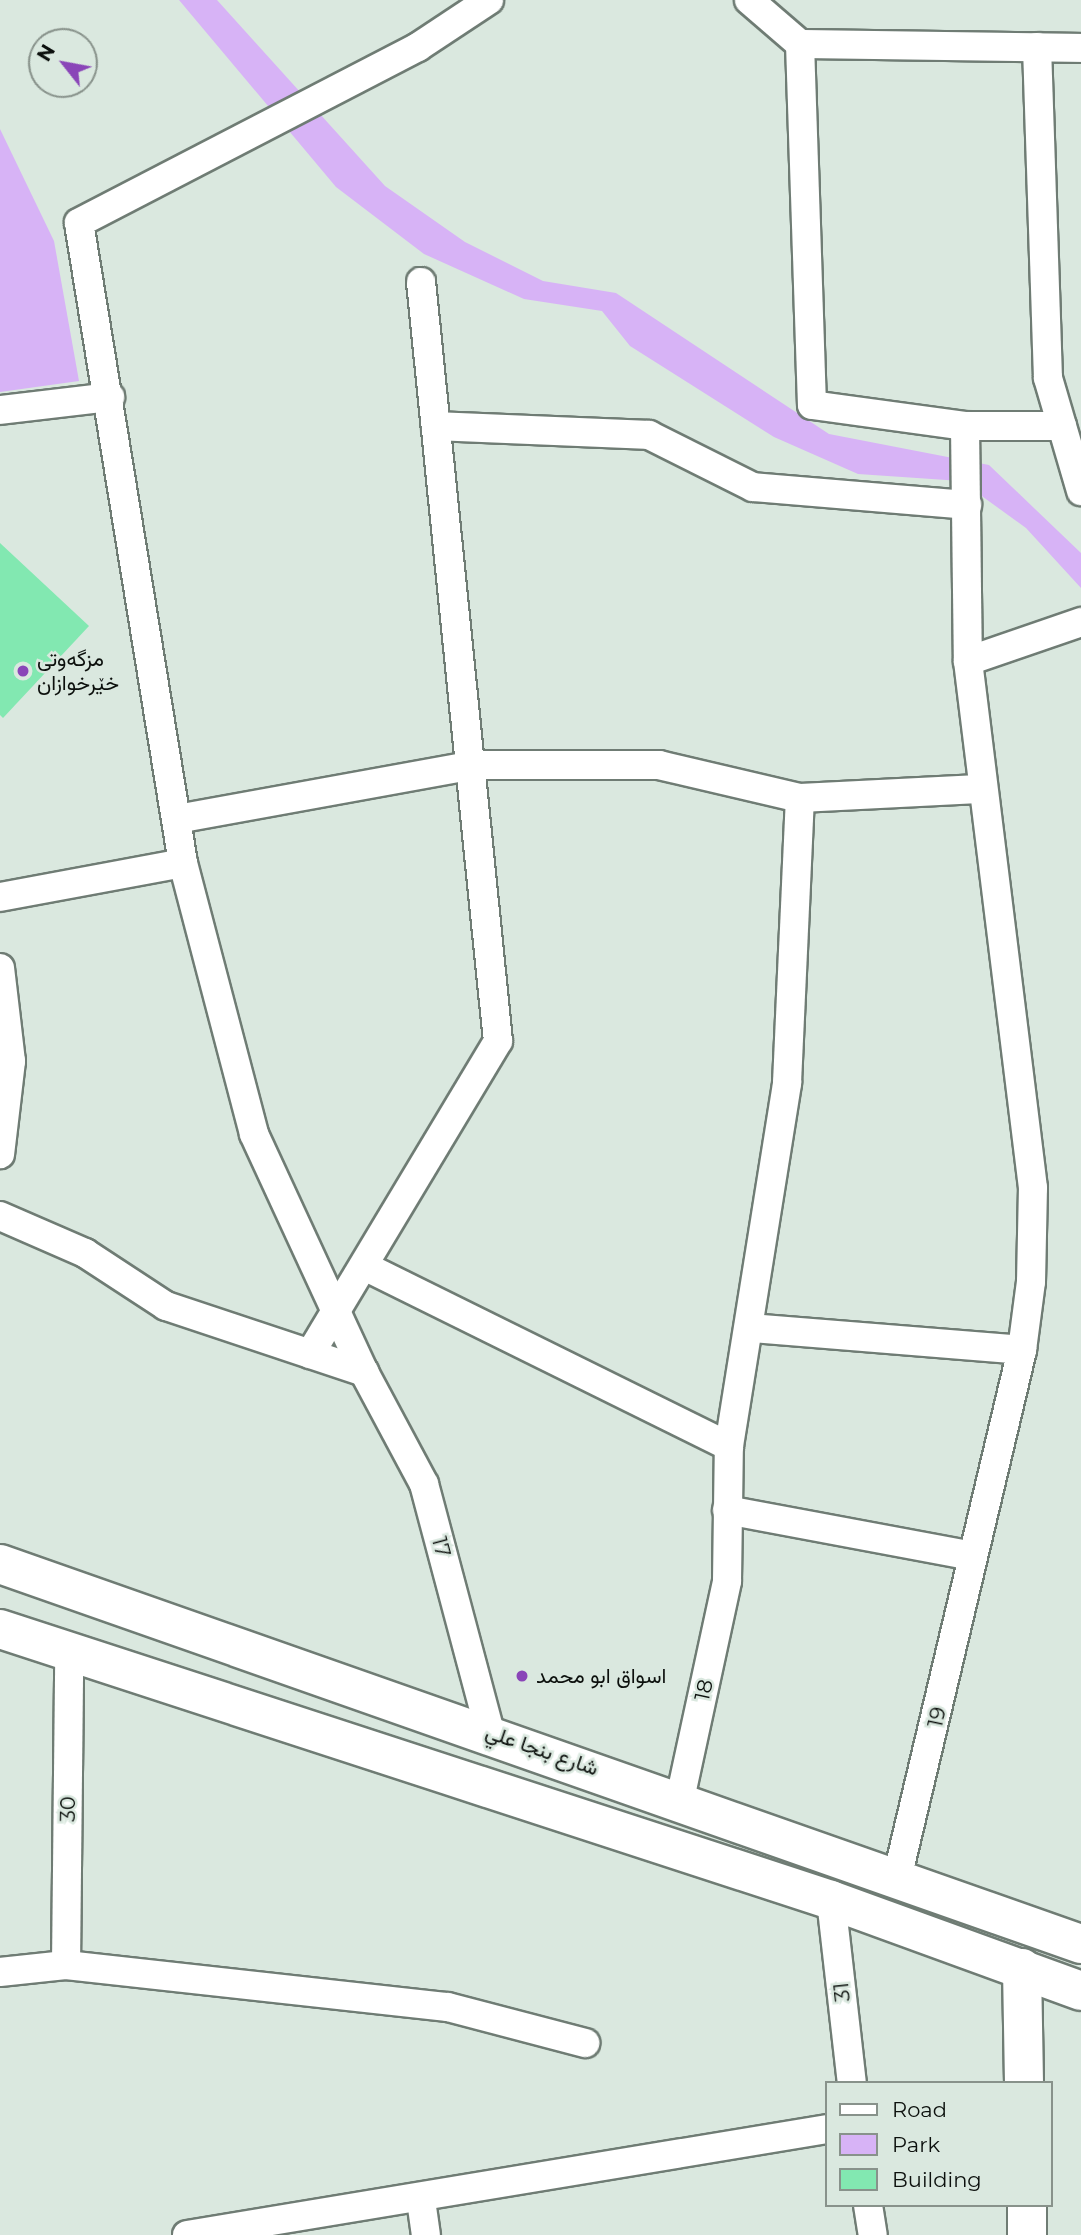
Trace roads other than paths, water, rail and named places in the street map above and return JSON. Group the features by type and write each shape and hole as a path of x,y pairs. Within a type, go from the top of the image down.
{"main road":[{"name":"شارع بنجا علي","path":"0,1564 490,1732 1081,1944"},
{"path":"0,1629 473,1788 831,1900 1081,1991"},
{"path":"473,1788 490,1732"},
{"path":"1022,1968 1024,2081"},
{"path":"1027,2207 1027,2235"}],"street":[{"name":"17","path":"489,0 418,47 79,223 110,397 183,863 254,1134 364,1372 424,1484 490,1732"},
{"path":"749,0 800,44 1081,48"},
{"path":"800,44 812,405 965,426 1062,426"},
{"path":"1037,47 1048,378 1081,491"},
{"path":"310,1354 498,1041 474,765 421,282"},
{"path":"0,411 110,397"},
{"path":"436,426 649,435 753,487 967,505"},
{"name":"19","path":"897,1878 1022,1350 1031,1282 1033,1188 979,789 968,662 965,426"},
{"path":"968,662 1081,622"},
{"path":"177,819 474,765 659,765 800,797 979,789"},
{"name":"18","path":"680,1799 727,1581 729,1446 751,1328 788,1069 800,797"},
{"path":"0,897 183,863"},
{"path":"0,968 11,1061 0,1154"},
{"path":"0,1216 85,1252 166,1306 364,1372"},
{"path":"365,1266 729,1446"},
{"path":"751,1328 1022,1350"},
{"path":"727,1510 972,1556"},
{"name":"30","path":"66,1965 69,1653"},
{"name":"31","path":"831,1900 852,2081"},
{"path":"0,1972 66,1965 448,2007 585,2043"},
{"path":"187,2235 421,2200 825,2129"},
{"path":"421,2200 426,2235"},
{"path":"868,2207 873,2235"}],"place":[{"name":"مزگەوتی خێرخوازان","path":"23,671"},
{"name":"اسواق ابو محمد","path":"522,1676"}]}
